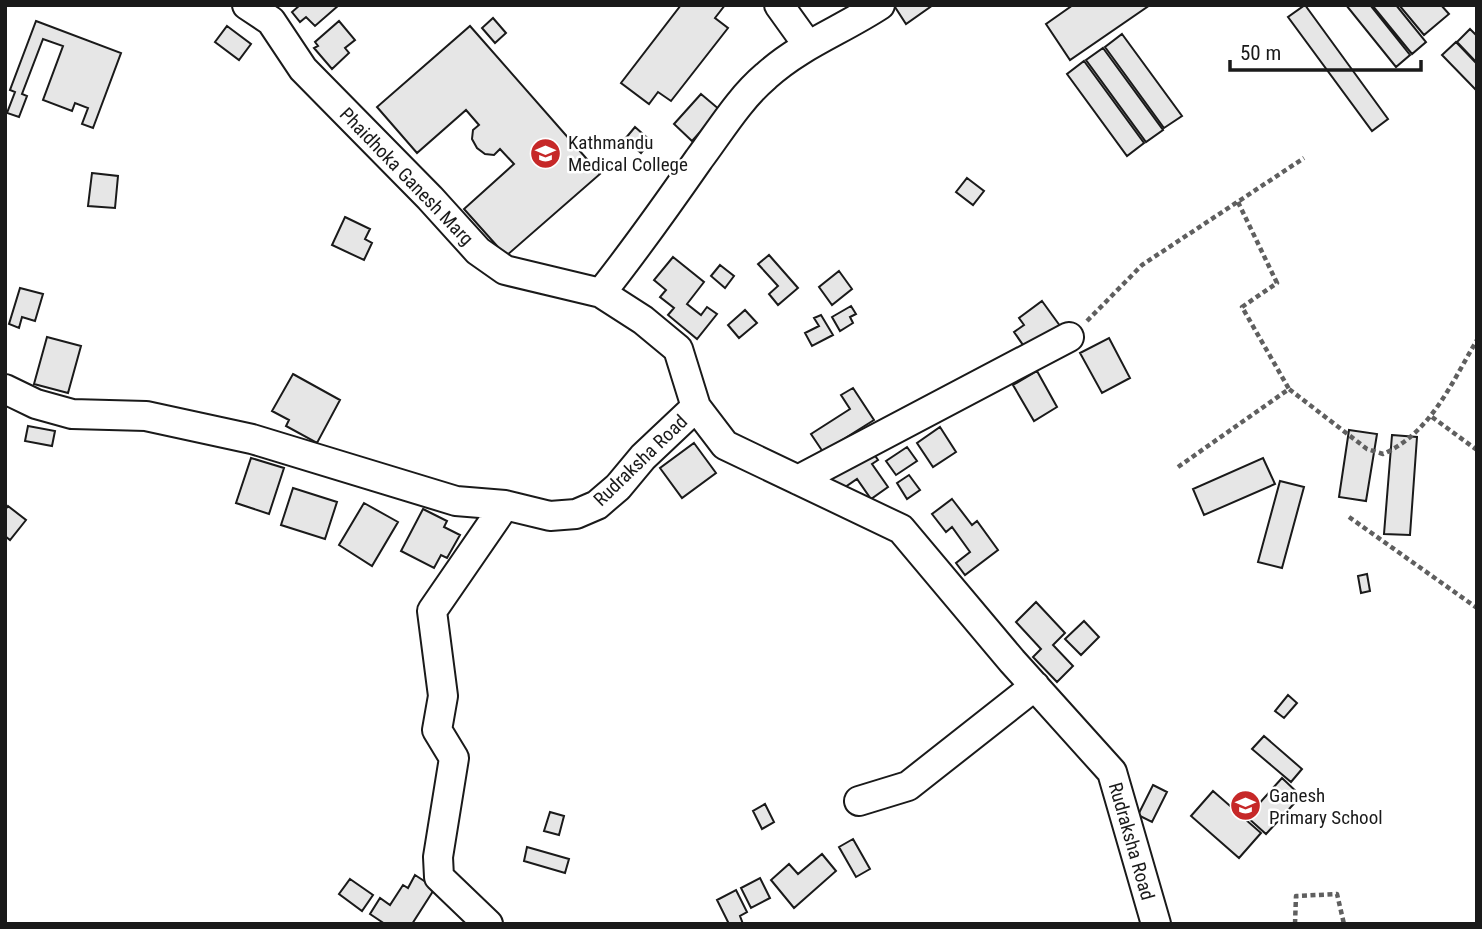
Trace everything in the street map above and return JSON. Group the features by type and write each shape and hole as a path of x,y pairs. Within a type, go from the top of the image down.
{"street":[{"name":"Phaidhoka Ganesh Marg","path":"247,5 271,21 303,69 430,198 478,251 505,270 601,293 643,320 678,349 696,407"},
{"path":"779,5 807,44"},
{"path":"601,293 737,107 765,76 807,44 849,25 880,5"},
{"path":"797,480 1069,337"},
{"name":"Rudraksha Road","path":"5,389 36,404 72,414 159,418 253,439 456,501 505,505 550,516 576,514 597,505 696,407 725,445 901,529 1112,772 1156,924"},
{"path":"488,924 439,877 438,857 454,758 437,730 443,696 432,611 505,505"},
{"path":"859,801 908,786 1035,686"}],"path":[{"path":"1069,337 1142,265 1304,158"},
{"path":"1238,202 1277,283 1242,307 1289,388 1367,449 1383,454 1398,447 1432,417 1477,340"},
{"path":"1178,467 1289,388"},
{"path":"1432,417 1477,450"},
{"path":"1349,517 1477,608"},
{"path":"1295,924 1296,896 1337,894 1344,924"}],"building":[{"path":"300,5 339,5 315,26 306,17 300,22 292,12"},
{"path":"681,5 725,5 715,18 728,28 671,101 658,92 649,104 621,83"},
{"path":"933,5 906,24 895,7"},
{"path":"1073,5 1150,5 1070,60 1046,24"},
{"path":"1305,5 1388,119 1372,131 1288,17"},
{"path":"1346,5 1370,5 1410,55 1396,67"},
{"path":"1372,5 1396,5 1426,42 1412,54"},
{"path":"1399,5 1441,5 1449,14 1424,35"},
{"path":"493,18 506,33 495,43 482,28"},
{"path":"36,21 121,53 93,128 82,124 88,108 75,103 72,111 43,100 63,46 43,39 22,94 27,96 19,117 7,113 15,92 10,90"},
{"path":"339,21 355,40 345,48 349,53 332,69 314,48 318,46 315,42"},
{"path":"227,26 251,44 239,60 215,42"},
{"path":"470,26 600,174 506,256 464,209 514,164 500,149 494,155 485,154 477,148 472,139 473,130 479,125 466,110 417,153 377,107"},
{"path":"1470,29 1477,36 1477,63 1457,42"},
{"path":"1122,34 1182,116 1164,128 1105,47"},
{"path":"1456,42 1477,64 1477,91 1442,55"},
{"path":"1103,48 1163,130 1146,142 1086,60"},
{"path":"1084,61 1144,143 1127,156 1067,74"},
{"path":"701,94 720,110 692,141 674,124"},
{"path":"635,127 651,141 641,153 625,139"},
{"path":"92,173 118,176 115,208 88,206"},
{"path":"967,178 984,191 973,205 956,192"},
{"path":"345,217 370,229 365,239 372,243 364,260 332,245"},
{"path":"769,255 798,288 778,305 769,294 778,286 758,264"},
{"path":"673,257 704,282 687,304 701,315 707,307 717,314 697,339 668,315 674,308 660,297 666,290 654,280"},
{"path":"720,265 734,276 725,288 711,276"},
{"path":"839,271 852,289 832,305 819,287"},
{"path":"20,288 43,294 35,321 22,317 19,328 9,324"},
{"path":"1042,301 1063,330 1030,355 1014,332 1024,325 1019,318"},
{"path":"851,306 856,314 850,317 853,323 840,331 832,317"},
{"path":"745,310 757,323 739,338 728,325"},
{"path":"821,315 833,335 812,346 805,333 819,326 814,318"},
{"path":"47,337 81,346 68,393 34,384"},
{"path":"1109,338 1130,378 1102,393 1080,353"},
{"path":"1037,371 1057,407 1034,421 1013,385"},
{"path":"293,374 340,400 317,443 286,426 289,420 272,411"},
{"path":"853,388 874,420 823,452 811,434 850,409 841,395"},
{"path":"28,426 55,431 52,446 25,441"},
{"path":"940,427 956,452 933,467 917,443"},
{"path":"1349,430 1377,434 1366,501 1339,497"},
{"path":"1392,435 1417,437 1410,535 1384,534"},
{"path":"694,443 716,473 682,498 660,468"},
{"path":"869,447 878,460 872,464 888,487 871,499 857,479 835,494 824,478"},
{"path":"907,447 917,461 896,475 886,461"},
{"path":"251,458 284,468 269,514 236,503"},
{"path":"1263,458 1275,484 1204,515 1193,489"},
{"path":"909,475 920,490 907,499 897,483"},
{"path":"1280,481 1304,487 1282,568 1258,562"},
{"path":"293,488 337,502 325,539 281,525"},
{"path":"952,499 972,525 977,521 998,550 965,575 956,563 970,552 952,527 946,532 932,514"},
{"path":"364,503 398,522 372,566 339,545"},
{"path":"8,506 26,520 10,540 5,536 5,510"},
{"path":"423,509 447,521 444,527 460,535 447,558 441,555 434,568 401,551"},
{"path":"1367,574 1370,591 1361,593 1358,576"},
{"path":"1036,602 1065,633 1053,645 1073,666 1057,682 1033,657 1041,649 1016,622"},
{"path":"1084,621 1099,637 1081,655 1065,639"},
{"path":"1288,695 1297,703 1284,718 1275,711"},
{"path":"1264,736 1302,769 1291,782 1252,749"},
{"path":"1282,778 1301,796 1266,834 1247,817"},
{"path":"1153,785 1167,792 1152,822 1138,815"},
{"path":"1213,791 1261,833 1239,858 1191,816"},
{"path":"765,804 774,822 762,829 753,811"},
{"path":"550,812 564,816 559,835 544,831"},
{"path":"853,839 870,869 856,877 839,847"},
{"path":"527,847 569,859 565,873 524,861"},
{"path":"822,854 836,871 794,908 771,880 789,864 798,874"},
{"path":"415,875 435,888 412,924 385,924 370,914 380,898 390,905 403,885 408,888"},
{"path":"760,878 770,898 751,908 741,888"},
{"path":"350,879 373,895 362,911 339,894"},
{"path":"736,890 747,912 740,916 743,924 729,924 717,900"}],"place":[{"name":"Kathmandu Medical College","path":"545,153"},
{"name":"Ganesh Primary School","path":"1246,806"}]}
